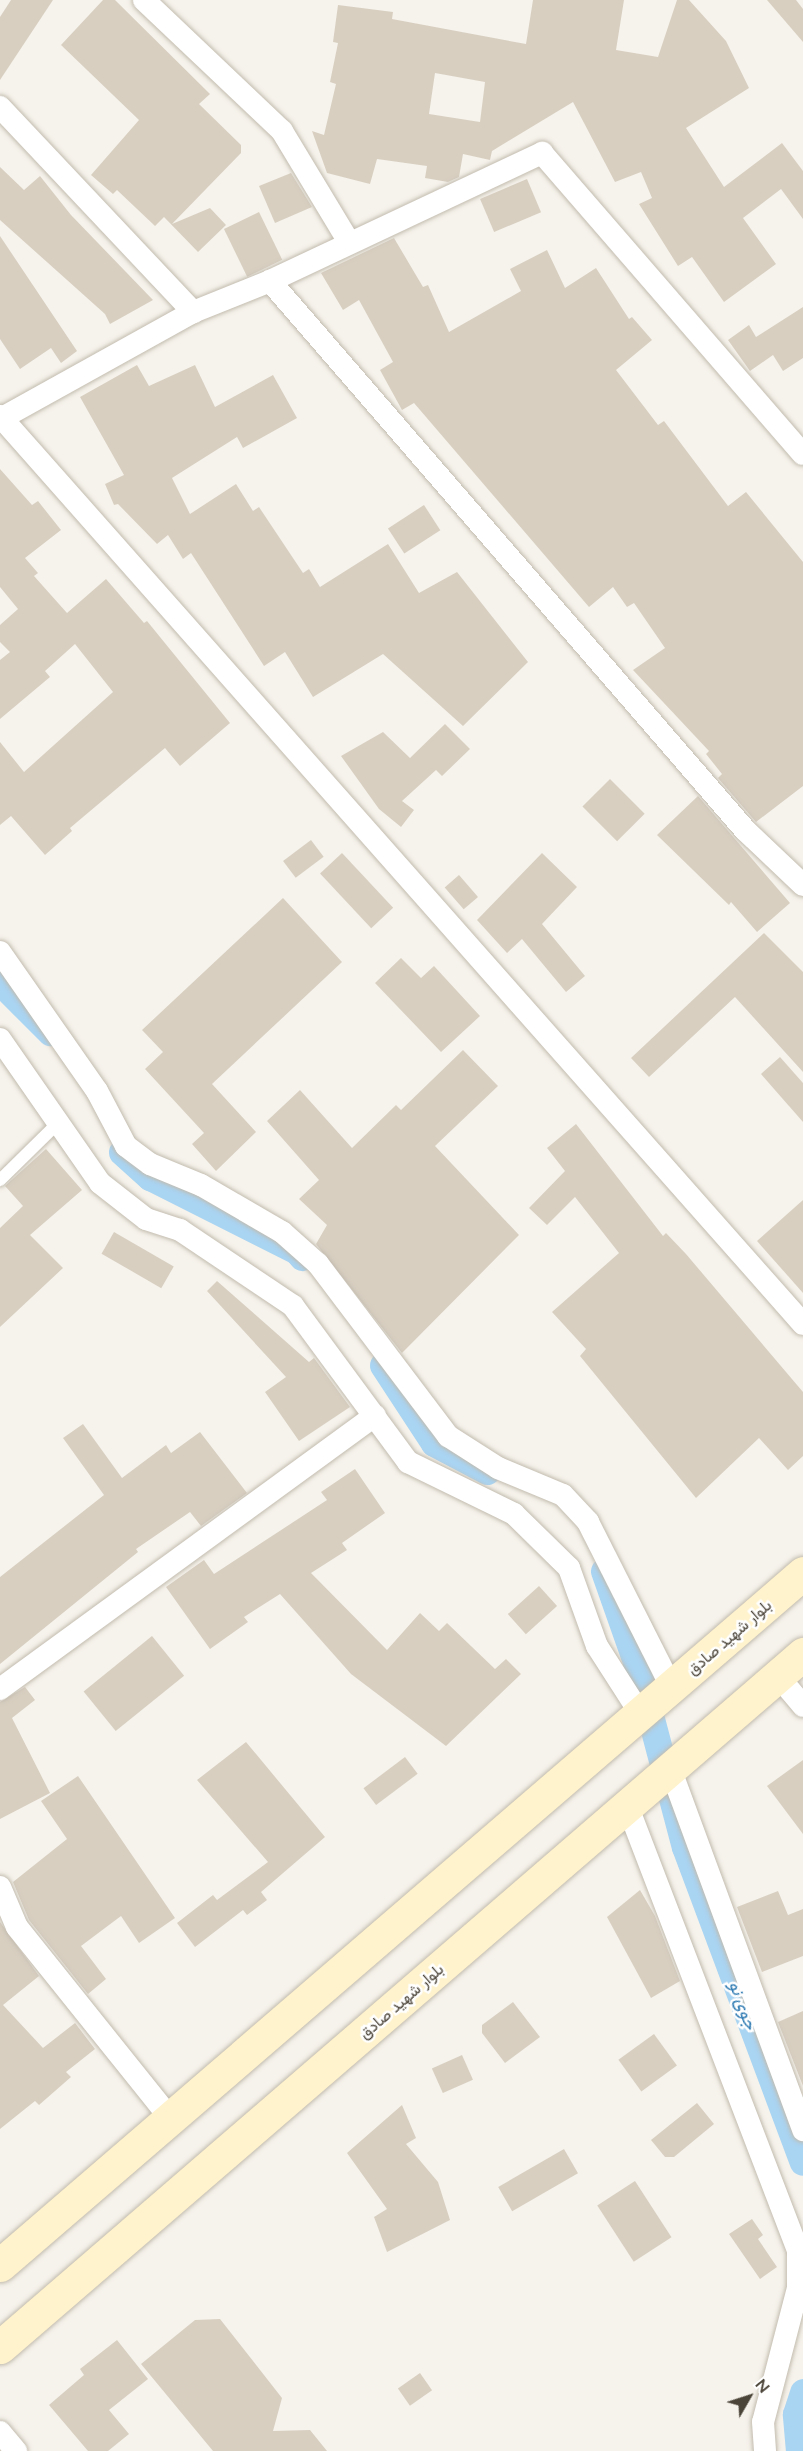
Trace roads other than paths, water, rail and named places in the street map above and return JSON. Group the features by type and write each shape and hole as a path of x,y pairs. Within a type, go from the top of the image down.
{"main road":[{"name":"بلوار شهید صادق","path":"0,2265 803,1573"},
{"name":"بلوار شهید صادق","path":"0,2347 803,1654"}],"street":[{"path":"144,0 282,131 349,242"},
{"path":"0,107 193,312"},
{"path":"803,454 543,153 270,281 193,312 1,417 803,1324"},
{"path":"270,281 745,830 803,885"},
{"path":"0,952 97,1090 126,1146 150,1164 201,1185 282,1232 318,1264 448,1436 498,1468 563,1495 582,1515 671,1686"},
{"path":"0,1039 100,1183 146,1219 180,1230 293,1306 408,1462 514,1514 569,1568 597,1646 640,1713"},
{"path":"0,1689 375,1416"},
{"path":"778,1676 803,1706"},
{"path":"670,1768 803,2130"},
{"path":"627,1805 798,2251 798,2288 763,2422 765,2451"},
{"path":"0,1887 17,1927 170,2118"},
{"path":"0,2432 16,2451"}],"lane":[{"path":"0,1180 59,1122"}],"waterway":[{"path":"0,982 50,1032"},
{"path":"122,1152 150,1177 297,1251 302,1257"},
{"path":"383,1365 434,1443 487,1471"},
{"name":"جوی نو","path":"604,1571 636,1662 685,1847 803,2162"},
{"name":"جوی نو","path":"799,2451 796,2414 803,2392"}]}
